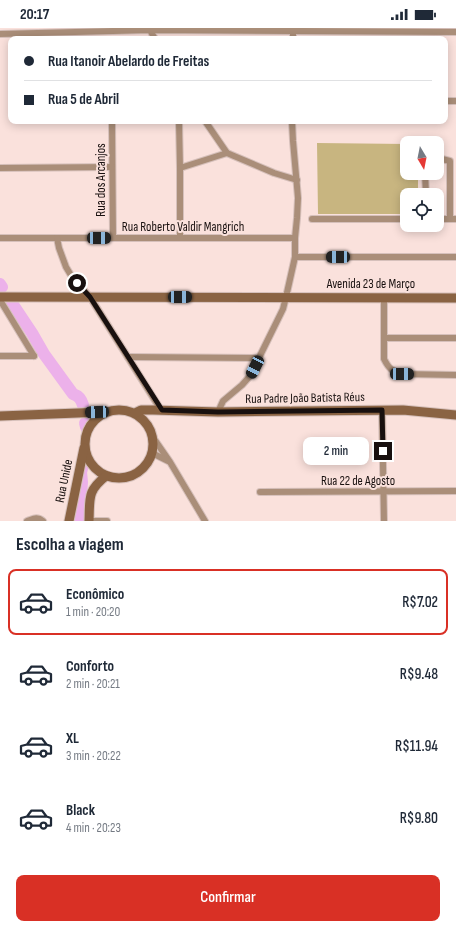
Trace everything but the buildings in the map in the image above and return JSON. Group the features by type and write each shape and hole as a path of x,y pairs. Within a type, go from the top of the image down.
{"main road":[{"name":"Avenida 23 de Março","path":"0,297 456,298"},
{"path":"0,416 115,410 135,413 145,422 151,431 153,441 150,458 143,468 133,475 121,478 106,476 91,464 88,459 84,447 86,435 90,425 107,411"},
{"name":"Rua Padre João Batista Réus","path":"135,413 141,410 218,412 382,410 456,415"},
{"path":"145,422 147,416 157,410"},
{"path":"75,413 90,425"},
{"name":"Rua Unide","path":"69,521 84,447"},
{"path":"89,521 91,494 93,488 106,476"}],"street":[{"path":"0,34 37,36 138,29 293,29 456,32"},
{"path":"150,30 153,36"},
{"path":"111,31 112,36"},
{"name":"Rua dos Arcanjos","path":"112,124 113,238"},
{"path":"179,124 180,238"},
{"path":"207,124 227,152 265,169 297,180"},
{"path":"218,412 223,401 250,376 282,309 286,297 295,257 298,198 292,124"},
{"path":"180,168 227,152"},
{"path":"444,159 450,161 453,219"},
{"path":"0,168 112,167"},
{"path":"312,219 400,219"},
{"name":"Rua Roberto Valdir Mangrich","path":"0,238 295,238"},
{"path":"57,238 66,267 90,297 128,357 157,410"},
{"path":"295,257 456,257"},
{"path":"384,298 384,359 388,367 394,372 402,374 456,375"},
{"path":"0,300 34,356 0,356"},
{"path":"384,338 456,338"},
{"path":"128,357 259,358"},
{"path":"382,410 384,521"},
{"path":"152,436 170,462 205,521"},
{"path":"152,453 170,462"},
{"name":"Rua 22 de Agosto","path":"260,492 456,492"},
{"path":"27,521 36,518 42,521"},
{"path":"89,521 107,521"}],"shaded area":[{"path":"317,143 400,144 400,180 418,180 418,188 400,188 400,214 318,214"}],"waterway":[{"path":"12,303 44,354 73,394 80,398 83,405"},
{"path":"85,423 86,427"},
{"path":"79,521 82,482 81,472 83,465"}],"route":[{"path":"77,283 90,297 162,410 218,412 382,410 383,451"}]}
